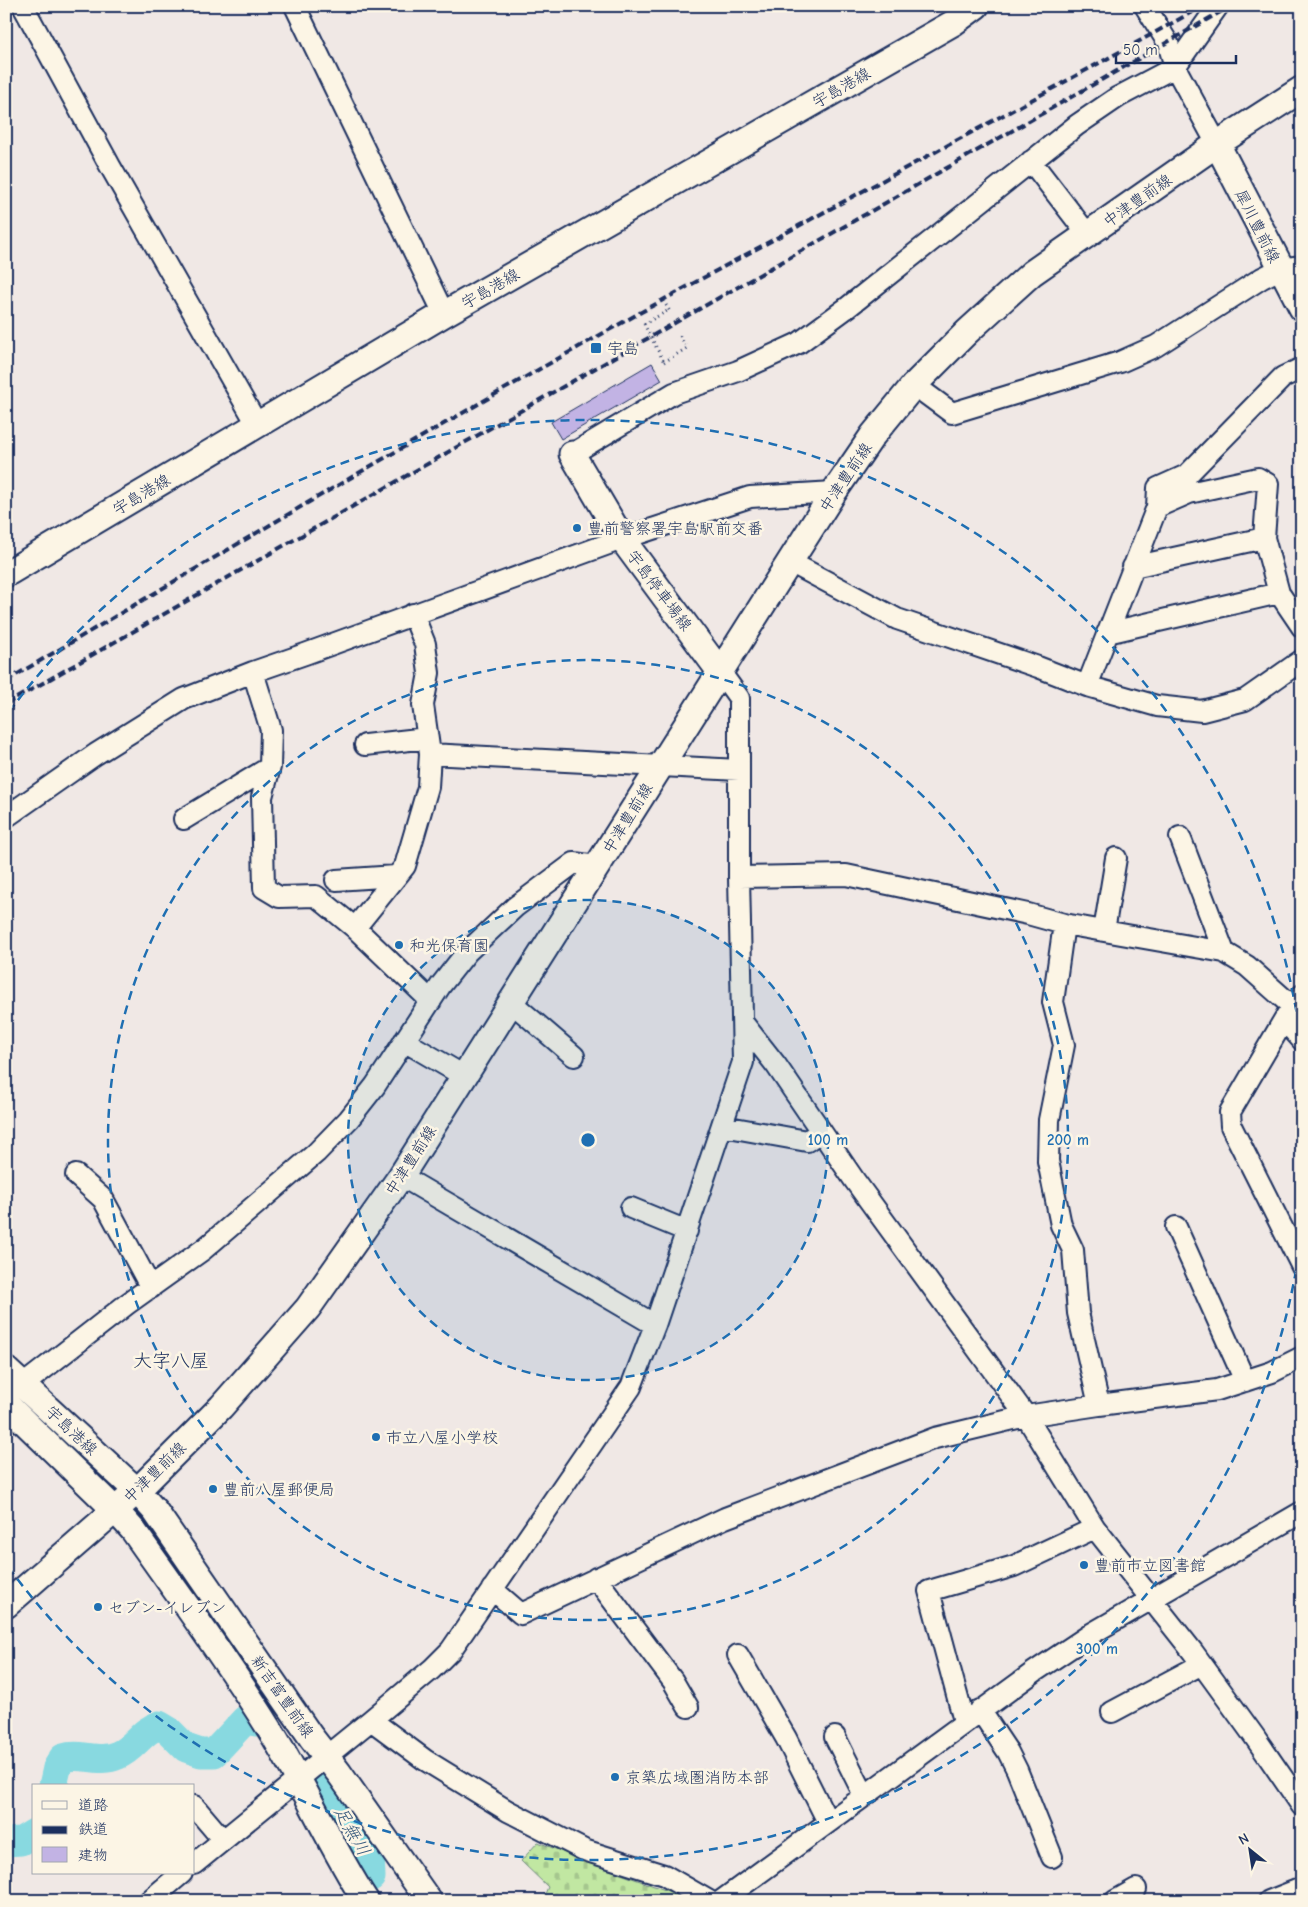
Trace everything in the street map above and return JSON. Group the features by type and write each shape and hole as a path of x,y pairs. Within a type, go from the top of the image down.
{"main road":[{"name":"宇島港線","path":"6,574 444,314 944,28 976,6"},
{"name":"中津豊前線","path":"6,1605 137,1491 221,1407 308,1308 401,1176 834,492 873,435 914,385 967,332 1032,273 1216,144 1302,89"},
{"name":"犀川豊前線","path":"1216,144 1291,268 1302,308"},
{"name":"宇島停車場線","path":"572,454 622,539 721,673"},
{"name":"宇島港線","path":"12,1382 137,1491"},
{"name":"宇島港線","path":"6,1404 115,1510"},
{"name":"新吉富豊前線","path":"137,1491 155,1512 305,1729 429,1901"},
{"name":"新吉富豊前線","path":"115,1510 134,1530 269,1728 350,1876 366,1901"}],"street":[{"path":"23,6 110,166 258,426"},
{"path":"295,6 444,314"},
{"path":"1145,6 1168,43 1175,67 1216,144"},
{"path":"572,454 674,393 738,371 799,344 1077,125 1118,96 1175,67 1218,6"},
{"path":"1031,161 1088,235"},
{"path":"914,385 952,414 1120,362 1156,346 1262,278 1291,268"},
{"path":"1086,686 1156,507 1158,488 1187,475 1283,377 1302,368"},
{"path":"1156,507 1189,493 1258,478 1268,484 1264,538 1279,593 1302,627"},
{"path":"6,817 96,754 184,699 253,672 622,539 750,497 834,492"},
{"path":"1133,567 1264,538"},
{"path":"790,562 897,619 1038,667 1086,686 1157,706 1202,711 1245,700 1302,660"},
{"path":"1107,633 1279,593"},
{"path":"355,928 405,866 428,787 428,746 423,705 429,673 424,644 413,614"},
{"path":"253,672 271,730 270,766 262,797 264,888 279,897 316,896 355,928 431,1001"},
{"path":"195,1863 371,1720 432,1669 451,1650 631,1387 655,1325 743,1062 739,876 739,698 721,673"},
{"path":"365,745 428,746 659,766 739,770"},
{"path":"184,820 270,766"},
{"path":"1180,837 1224,952"},
{"path":"1104,931 1116,858"},
{"path":"12,1382 151,1288 204,1249 316,1153 349,1119 374,1086 431,1001 467,952 514,908 574,863 597,866"},
{"path":"739,876 846,875 1028,914 1064,924 1224,952 1247,966 1293,1007 1302,1040"},
{"path":"336,880 396,876"},
{"path":"1064,924 1053,1002 1064,1045 1049,1120 1048,1161 1061,1225 1073,1250 1078,1313 1099,1405"},
{"path":"511,1002 574,1056"},
{"path":"1293,1007 1230,1112 1231,1126 1295,1239 1302,1267"},
{"path":"743,1023 776,1065 855,1181 1026,1416 1095,1528 1202,1664 1302,1806"},
{"path":"404,1041 464,1076"},
{"path":"723,1126 806,1141 821,1132"},
{"path":"76,1176 103,1199 151,1288"},
{"path":"401,1176 655,1325"},
{"path":"631,1208 687,1231"},
{"path":"1176,1227 1245,1381"},
{"path":"492,1589 521,1614 725,1518 935,1438 1026,1416 1217,1390 1272,1372 1302,1357"},
{"path":"721,1901 972,1716 1091,1634 1302,1512"},
{"path":"1052,1857 1008,1752 972,1716 929,1591 1014,1566 1095,1528"},
{"path":"596,1578 672,1681 688,1707"},
{"path":"738,1655 786,1738 828,1822"},
{"path":"1112,1712 1202,1664"},
{"path":"371,1720 425,1760 508,1811 584,1850 664,1875 709,1901"},
{"path":"835,1737 864,1795"},
{"path":"195,1807 223,1840"},
{"path":"149,1901 170,1894 181,1874"},
{"path":"1272,1900 1302,1888"},
{"path":"1116,1901 1136,1889"}],"path":[{"path":"666,304 670,312 644,324 664,362 687,348 679,334"}],"green space":[{"path":"538,1842 676,1894 678,1899 676,1901 542,1901 548,1887 521,1861"}],"building":[{"path":"652,363 662,380 561,439 551,422"}],"waterway":[{"name":"足無川","path":"53,1784 57,1768 63,1758 77,1756 104,1758 118,1755 152,1728 159,1725 169,1731 186,1748 201,1753 214,1753 245,1720 256,1722"},
{"name":"足無川","path":"326,1789 370,1854 371,1877"},
{"name":"足無川","path":"6,1842 21,1841 32,1834"}],"railway":[{"path":"6,681 333,488 580,346 1203,6"},
{"path":"6,704 1231,6"}],"place":[{"name":"宇島","path":"596,348"},
{"name":"豊前警察署宇島駅前交番","path":"577,528"},
{"name":"和光保育園","path":"399,945"},
{"name":"市立八屋小学校","path":"376,1437"},
{"name":"豊前八屋郵便局","path":"213,1489"},
{"name":"豊前市立図書館","path":"1084,1565"},
{"name":"セブン-イレブン","path":"98,1607"},
{"name":"京築広域圏消防本部","path":"615,1777"}],"district":[{"name":"大字八屋","path":"171,1360"}]}
